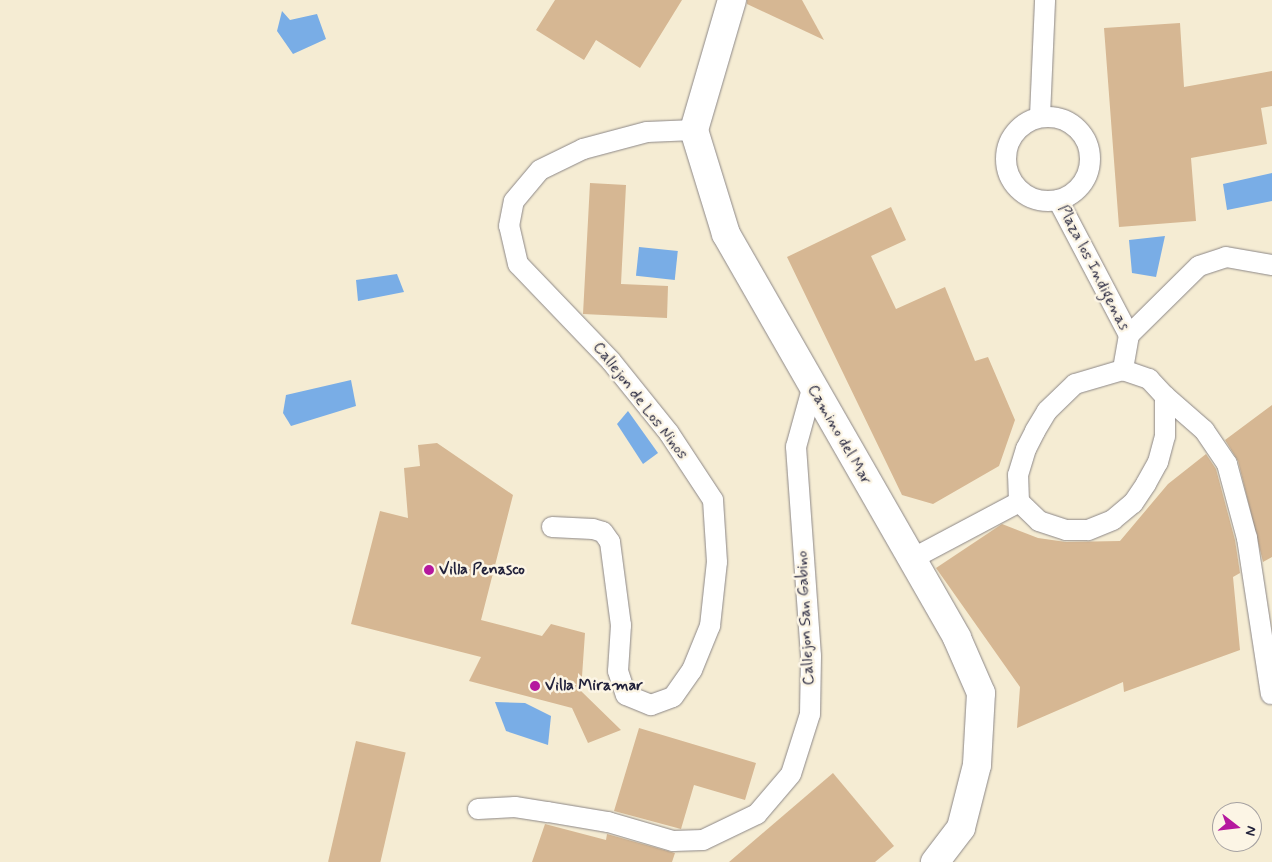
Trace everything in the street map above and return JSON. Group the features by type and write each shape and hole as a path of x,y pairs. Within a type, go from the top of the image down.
{"street":[{"path":"694,130 732,0"},
{"name":"Camino del Mar","path":"694,130 726,234 812,389 957,638 981,693 977,765 964,819 961,828 935,862"}],"lane":[{"path":"1040,116 1045,0"},
{"name":"Plaza los Indigenas","path":"1040,116 1055,116 1068,121 1080,130 1087,142 1088,171 1082,184 1058,200 1045,201 1020,191 1006,168 1005,154 1016,129 1040,116"},
{"name":"Callejon de Los Ninos","path":"552,526 593,528 603,532 610,542 620,625 618,671 626,695 651,705 673,697 692,670 710,626 717,562 713,500 669,433 611,360 518,264 509,226 514,201 540,170 583,149 646,132 694,130"},
{"name":"Plaza los Indigenas","path":"1058,200 1128,335 1123,370"},
{"name":"Plaza los Indigenas","path":"1128,335 1199,266 1226,257 1272,265"},
{"path":"1165,396 1165,436 1158,462 1133,503 1113,520 1088,530 1066,530 1039,521 1018,502 1018,475 1026,449 1047,411 1075,384 1123,370 1148,379 1204,430 1227,464 1247,538 1271,694"},
{"name":"Callejon San Gabino","path":"478,809 515,807 608,822 673,841 703,840 756,814 791,774 810,714 811,656 796,447 812,389"},
{"path":"910,560 1018,502"}],"water":[{"path":"282,11 290,20 317,14 326,39 293,54 277,31"},
{"path":"1272,173 1272,201 1227,210 1223,184"},
{"path":"1165,236 1156,277 1132,273 1129,240"},
{"path":"639,247 678,251 675,280 636,276"},
{"path":"397,274 404,292 358,301 356,280"},
{"path":"351,380 356,406 291,426 283,413 286,395"},
{"path":"628,411 658,453 643,464 617,424"},
{"path":"495,702 525,703 551,716 548,745 506,731"}],"building":[{"path":"555,0 682,0 640,68 596,40 584,60 536,30"},
{"path":"747,0 802,0 824,40 747,4"},
{"path":"1180,23 1184,87 1272,71 1272,106 1261,108 1267,144 1191,158 1196,221 1119,227 1104,28"},
{"path":"590,183 626,185 621,284 668,286 667,318 583,314"},
{"path":"891,207 906,240 871,256 896,309 945,287 975,361 988,357 1015,420 999,466 933,504 902,495 787,257"},
{"path":"1272,405 1272,557 1263,562 1238,461 1225,440"},
{"name":"Villa Penasco","path":"437,443 513,495 481,620 542,636 551,624 585,633 581,691 621,730 588,743 572,708 469,681 481,657 351,624 380,511 408,518 404,468 420,466 418,445"},
{"path":"1206,454 1216,469 1235,540 1240,573 1233,577 1240,650 1124,692 1123,682 1017,728 1020,687 936,568 1002,524 1038,538 1066,542 1120,541 1168,484"},
{"path":"639,728 756,763 745,800 694,785 681,829 614,811"},
{"path":"356,741 406,752 380,862 328,862"},
{"path":"833,773 894,846 875,862 729,862"},
{"path":"545,824 606,840 607,834 675,853 672,862 532,862"}],"place":[{"name":"Villa Penasco","path":"429,570"},
{"name":"Villa Miramar","path":"535,686"}]}
